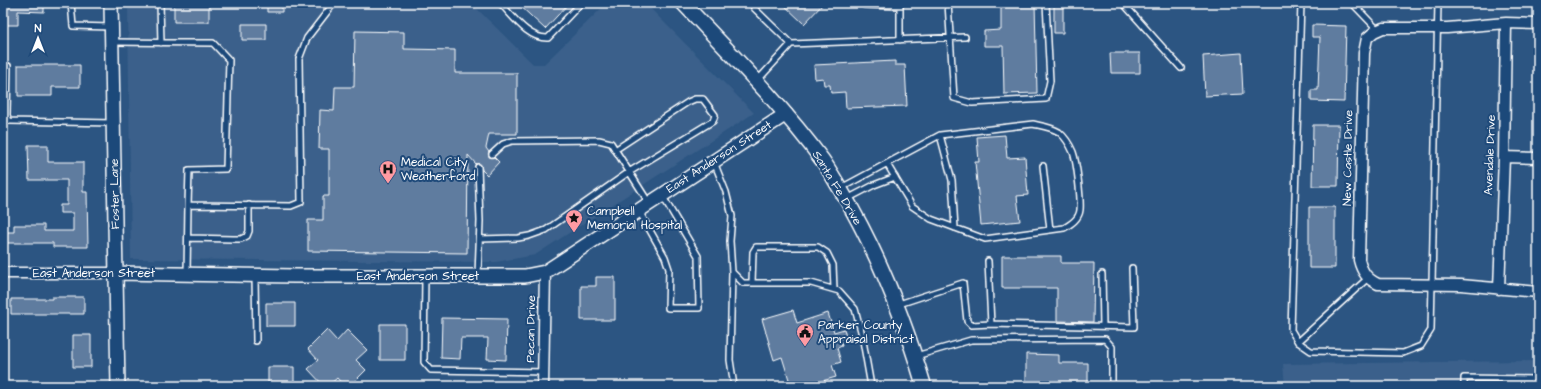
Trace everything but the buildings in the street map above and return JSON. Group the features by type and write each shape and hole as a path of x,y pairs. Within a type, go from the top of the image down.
{"main road":[{"name":"Santa Fe Drive","path":"683,3 786,114 824,162 843,194 879,263 915,356 924,386"}],"street":[{"name":"Foster Lane","path":"111,3 118,386"},
{"path":"1378,30 1394,27 1438,28 1506,23 1538,24"},
{"name":"Avendale Drive","path":"1499,289 1504,156 1506,23"},
{"name":"New Castle Drive","path":"1368,278 1361,268 1359,260 1364,53 1367,38 1378,30"},
{"name":"East Anderson Street","path":"3,273 525,276 545,272 786,114"},
{"path":"1504,156 1538,158"},
{"name":"Pecan Drive","path":"543,386 545,272"},
{"path":"1368,278 1378,284 1386,285 1461,285 1538,292"}],"lane":[{"path":"71,3 73,26 112,27"},
{"path":"160,3 161,42"},
{"path":"188,205 291,206 301,202 298,89 299,59 307,38 334,3"},
{"path":"500,3 531,33 541,38 548,38 581,3"},
{"path":"752,3 790,44"},
{"path":"858,3 865,6 900,4 900,40"},
{"path":"948,3 954,98 972,103 1046,99 1050,81 1046,3"},
{"path":"1123,3 1181,68"},
{"path":"1301,3 1291,330 1298,342 1311,351 1403,354 1421,346 1431,330 1438,3"},
{"path":"1352,3 1378,30"},
{"path":"756,82 790,44 965,37"},
{"path":"112,42 213,43 229,60 226,169 189,170 187,274"},
{"path":"8,66 7,115 9,122 114,123"},
{"path":"480,239 518,238 546,230 629,172 713,121 713,111 703,99 695,99 688,102 615,150"},
{"path":"843,194 887,164 940,135 1033,124 1047,126 1060,133 1069,144 1074,154 1080,211 1074,222 1064,228 985,239 931,220 912,206 887,164"},
{"path":"940,135 952,180 955,228"},
{"path":"492,154 503,144 512,140 599,140 611,143 629,172 665,257 669,269 668,308 699,308 698,256 662,195"},
{"path":"713,161 726,192 732,216 730,241 732,272 730,360 734,386"},
{"path":"1043,166 1050,230"},
{"path":"478,167 480,239 478,276"},
{"path":"843,194 895,177"},
{"path":"188,238 241,239 247,236 249,231 249,206"},
{"path":"752,283 753,252 756,247 818,247 827,253 833,265 834,289"},
{"path":"988,261 992,324"},
{"path":"895,305 963,283 967,321 971,325 992,324 1134,327 1132,268"},
{"path":"732,272 743,283 811,283 840,290 855,309 862,335 871,386"},
{"path":"1102,274 1103,326"},
{"path":"255,275 256,341"},
{"path":"425,276 424,362 431,370 544,372"},
{"path":"1298,342 1368,278"},
{"path":"915,356 971,340 1105,339 1112,347 1112,383"},
{"path":"1464,386 1464,378 1538,379"}],"shaded area":[{"name":"Medical City Weatherford","path":"128,3 471,3 533,64 544,64 607,3 645,3 754,113 535,255 496,262 131,259"},
{"path":"1538,361 1538,386 1285,386 1283,364"}],"place":[{"name":"Medical City Weatherford","path":"388,184"},
{"name":"Campbell Memorial Hospital","path":"574,233"},
{"name":"Parker County Appraisal District","path":"805,347"}]}
